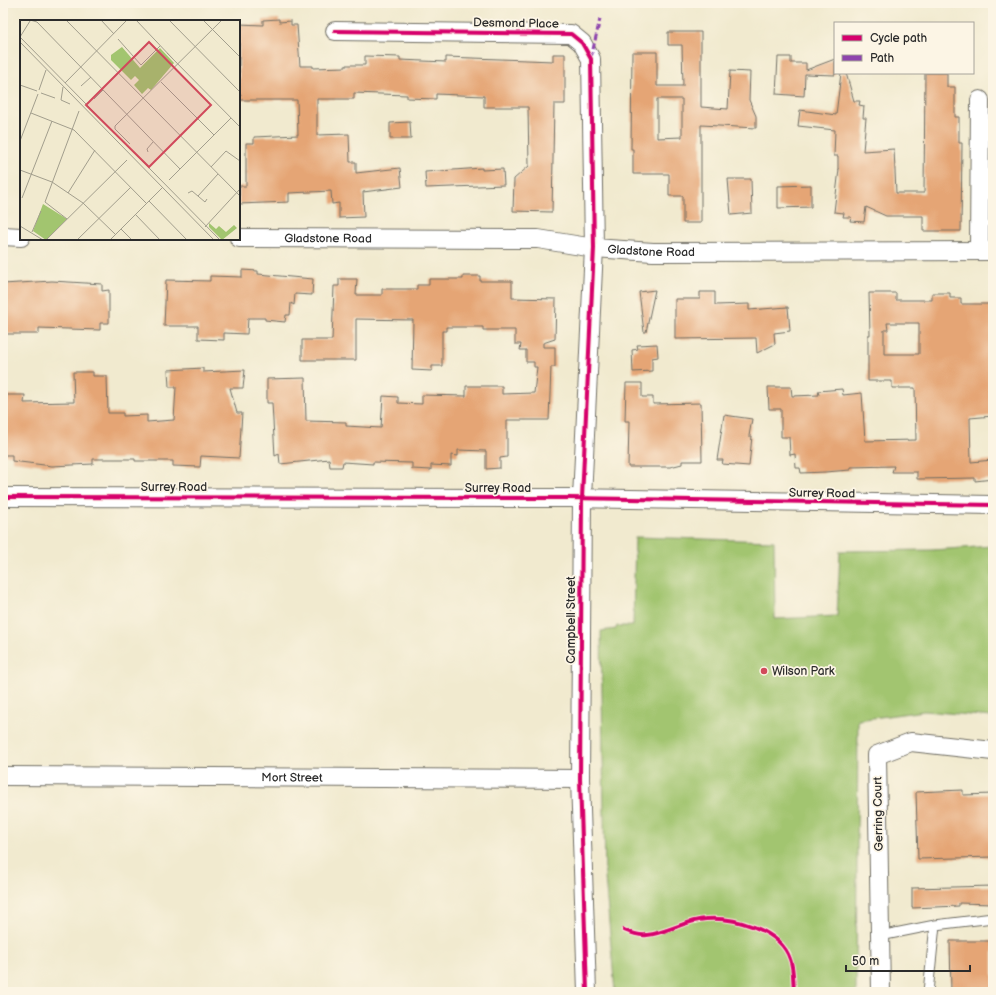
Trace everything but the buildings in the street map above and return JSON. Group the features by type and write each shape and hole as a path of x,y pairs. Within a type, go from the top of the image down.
{"street":[{"name":"Desmond Place","path":"335,31 571,34 582,43 591,59 594,248"},
{"path":"980,100 986,251"},
{"path":"3,236 20,237"},
{"name":"Gladstone Road","path":"240,238 538,239 594,248 653,252 986,251"},
{"name":"Campbell Street","path":"587,992 580,779 582,498 594,248"},
{"name":"Surrey Road","path":"3,497 582,498 993,505"},
{"name":"Gerring Court","path":"881,992 877,755 911,742 993,751"},
{"name":"Mort Street","path":"3,776 580,779"}],"lane":[{"path":"880,936 935,925 993,918"},
{"path":"928,992 935,925"}],"green space":[{"name":"Wilson Park","path":"635,537 774,541 775,619 837,616 840,551 932,550 993,546 993,717 924,711 858,720 856,992 615,992 605,877 601,631 616,629 617,626 633,626"}],"marked path":[{"path":"591,58 600,19"}],"cycle path":[{"path":"335,31 571,34 582,43 591,59 594,248 582,498 580,779 587,992"},
{"path":"3,497 569,498 993,505"},
{"path":"624,930 638,935 647,935 706,919 729,920 754,927 776,940 785,949 792,967 794,992"}],"place":[{"name":"Wilson Park","path":"764,671"}]}
